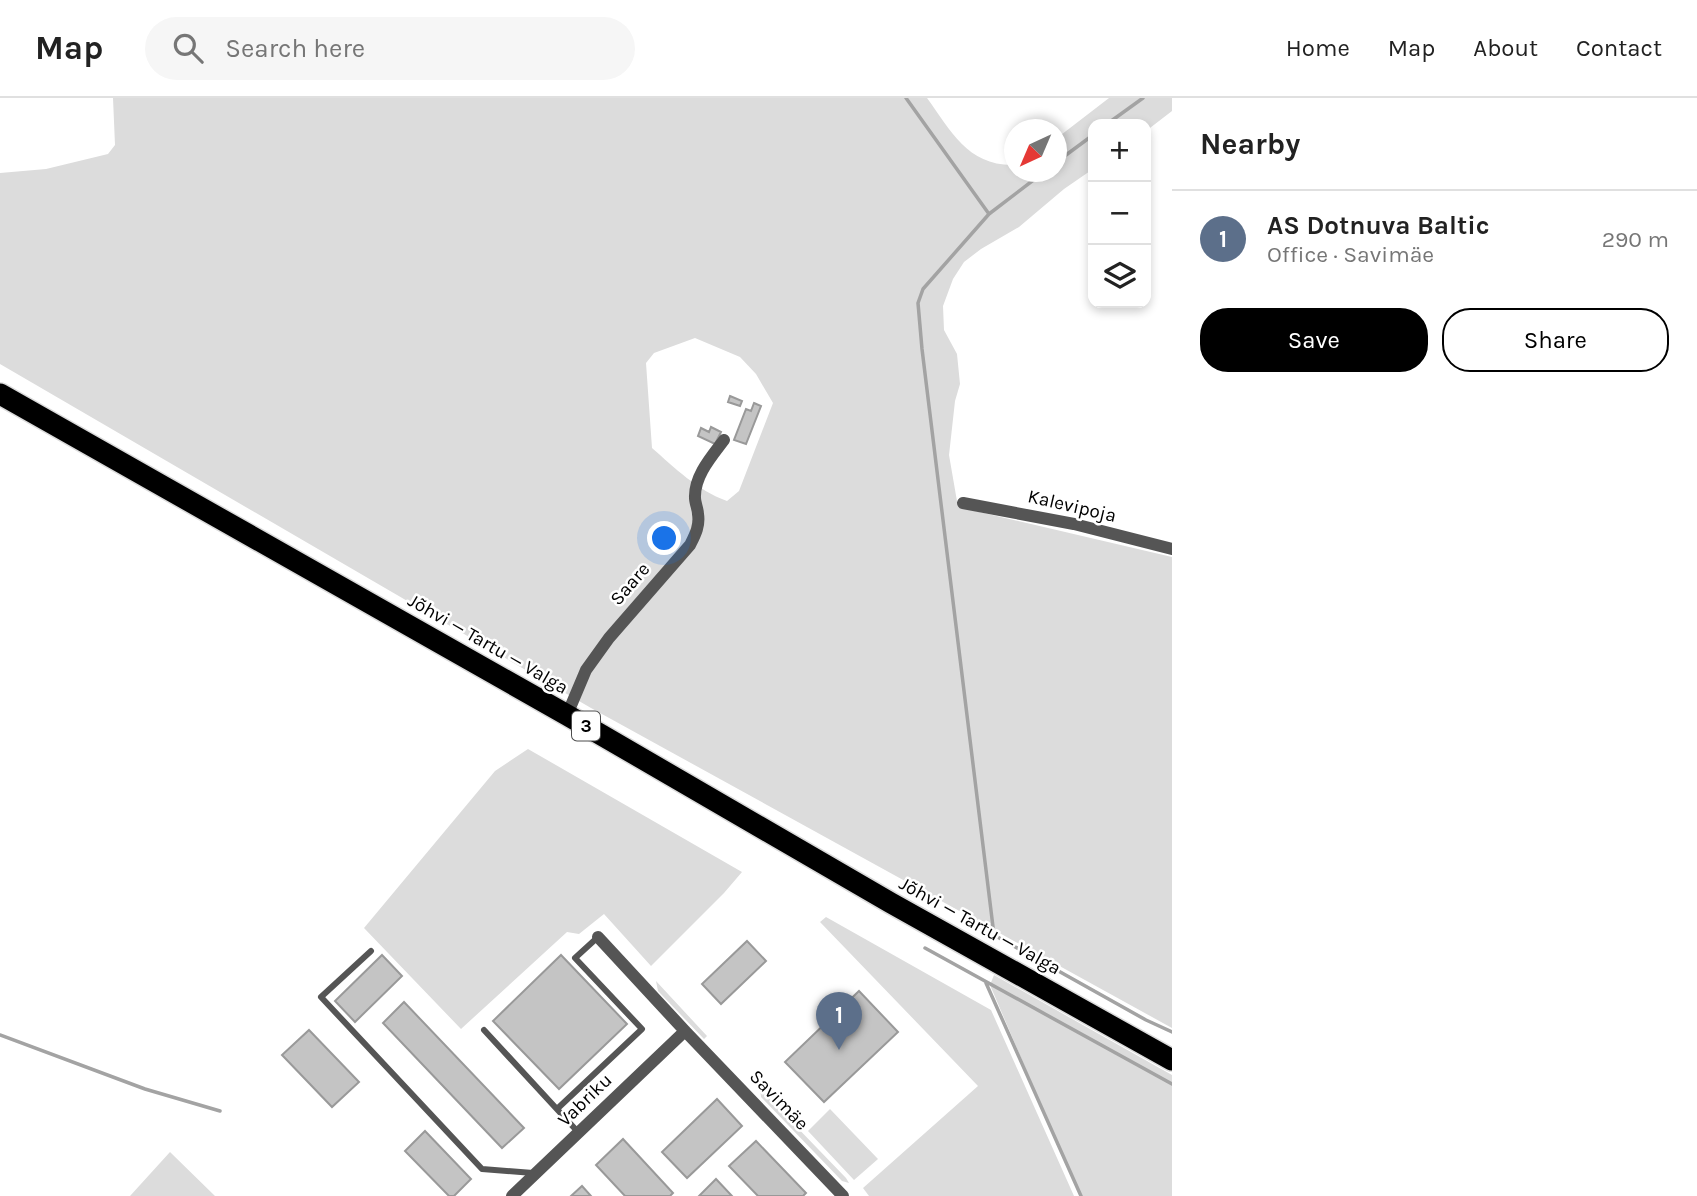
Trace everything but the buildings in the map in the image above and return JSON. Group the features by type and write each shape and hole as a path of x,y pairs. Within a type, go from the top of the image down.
{"highway":[{"name":"Jõhvi — Tartu — Valga","path":"0,394 567,715 891,903 1172,1060"}],"street":[{"name":"Saare","path":"567,715 586,670 609,638 690,545 699,517 695,499 696,484 711,456 724,440"},
{"name":"Kalevipoja","path":"962,503 1074,524 1172,549"},
{"name":"Savimäe","path":"598,937 843,1196"},
{"name":"Vabriku","path":"512,1196 685,1031"}],"lane":[{"path":"557,1109 642,1029 575,958 598,937"},
{"path":"371,951 321,997 482,1169 535,1173"},
{"path":"484,1030 578,1132"}],"shaded area":[{"path":"113,98 927,98 962,144 984,160 1004,164 1004,182 1067,182 1067,130 1109,98 1172,98 1172,111 1151,127 1151,119 1088,119 1088,172 1019,227 964,262 953,279 943,306 944,330 957,354 960,384 955,401 949,455 958,507 1172,557 1172,1028 591,708 0,364 0,173 46,169 108,154 115,145","holes":["695,338 740,357 756,374 773,403 739,491 727,501 696,485 652,448 646,363 654,353"]},
{"path":"528,749 742,872 651,966 604,914 579,934 567,932 461,1029 364,928 495,771"},
{"path":"826,917 991,1010 1074,1196 869,1196 863,1188 978,1086 820,922"},
{"path":"994,975 1172,1075 1172,1196 1080,1196 990,985"},
{"path":"656,981 707,1036 704,1039 658,991"},
{"path":"760,1089 849,1183 842,1181 761,1097"},
{"path":"830,1109 878,1159 854,1180 808,1131"},
{"path":"170,1152 215,1196 130,1196"}],"waterway":[{"path":"906,98 989,214"},
{"path":"1114,119 1143,98"},
{"path":"1067,154 1088,139"},
{"path":"1031,182 989,214 923,289 918,303 994,935 1172,1032"},
{"path":"925,948 1172,1084"},
{"path":"986,983 1081,1196"},
{"path":"0,1035 145,1089 220,1111"}],"place":[{"name":"AS Dotnuva Baltic","path":"839,1050"}]}
